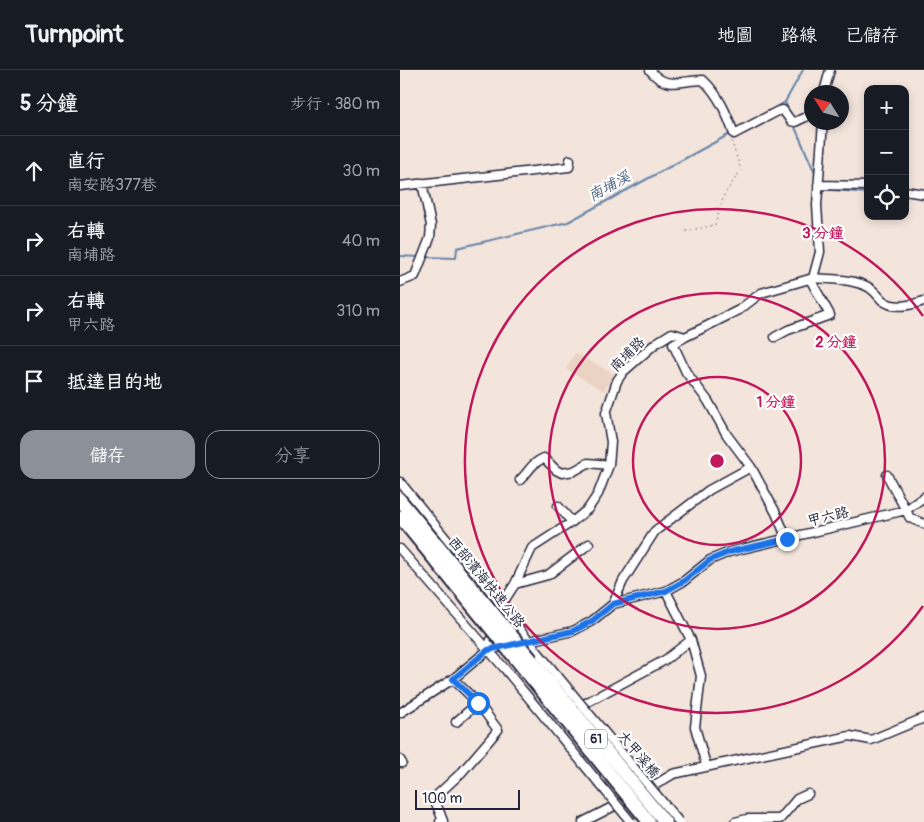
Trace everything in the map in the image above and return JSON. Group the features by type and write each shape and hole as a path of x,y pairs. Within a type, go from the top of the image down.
{"highway":[{"name":"西部濱海快速公路","path":"400,500 665,822"},
{"name":"西部濱海快速公路","path":"400,517 650,822"}],"street":[{"path":"650,70 660,82 704,80 726,111 734,134 778,111 783,110 791,121 795,122 804,118"},
{"path":"826,85 830,70"},
{"path":"775,337 788,330 830,315 812,278 820,252 817,205 822,130"},
{"path":"400,186 570,167 570,160"},
{"path":"400,282 415,276 430,238 431,225 422,183"},
{"path":"818,185 864,186"},
{"path":"909,192 924,194"},
{"path":"812,278 866,285 893,306 924,301"},
{"name":"南埔路","path":"488,650 500,607 516,584 532,548 572,522 588,508 598,494 609,465 611,442 606,413 617,382 623,372 656,343 672,333 685,337 739,310 761,293 812,278"},
{"path":"685,337 673,344 686,372 751,468 776,513 787,539"},
{"path":"520,480 527,474 531,465 544,458 556,470 562,473 574,471 588,463 609,465"},
{"path":"613,604 623,581 655,531 708,490 751,468"},
{"path":"888,476 910,518 924,524"},
{"name":"大甲溪橋","path":"400,482 500,607 679,822"},
{"name":"甲六路","path":"488,650 531,642 573,631 592,621 613,604 666,591 684,581 710,560 729,552 906,510 924,497"},
{"path":"558,506 572,522"},
{"path":"516,584 548,575 589,544"},
{"path":"400,549 488,650 632,822"},
{"path":"666,591 691,640 701,676 695,727 706,765"},
{"path":"582,705 665,660 691,640"},
{"path":"400,713 453,679 488,650"},
{"path":"440,822 442,821 434,798 462,772 498,730 478,703 453,679"},
{"path":"456,722 478,703"},
{"path":"583,822 657,785 673,774 706,765 850,736 871,740 924,718"},
{"path":"735,822 747,819 780,819 797,799 808,794"}],"path":[{"path":"686,231 715,225 724,195 741,170 730,141 734,134"}],"shaded area":[{"path":"575,353 614,374 604,391 566,369"}],"waterway":[{"name":"南埔溪","path":"765,114 785,102 803,70"},
{"path":"785,102 790,113"},
{"path":"794,125 815,173 815,181"},
{"name":"南埔溪","path":"426,257 456,258 457,248 568,222 730,134"},
{"path":"820,189 864,193"},
{"name":"南埔溪","path":"400,256 419,257"}],"route":[{"path":"478,703 453,679 488,650 531,642 573,631 592,621 613,604 666,591 684,581 710,560 729,552 787,539"}]}
